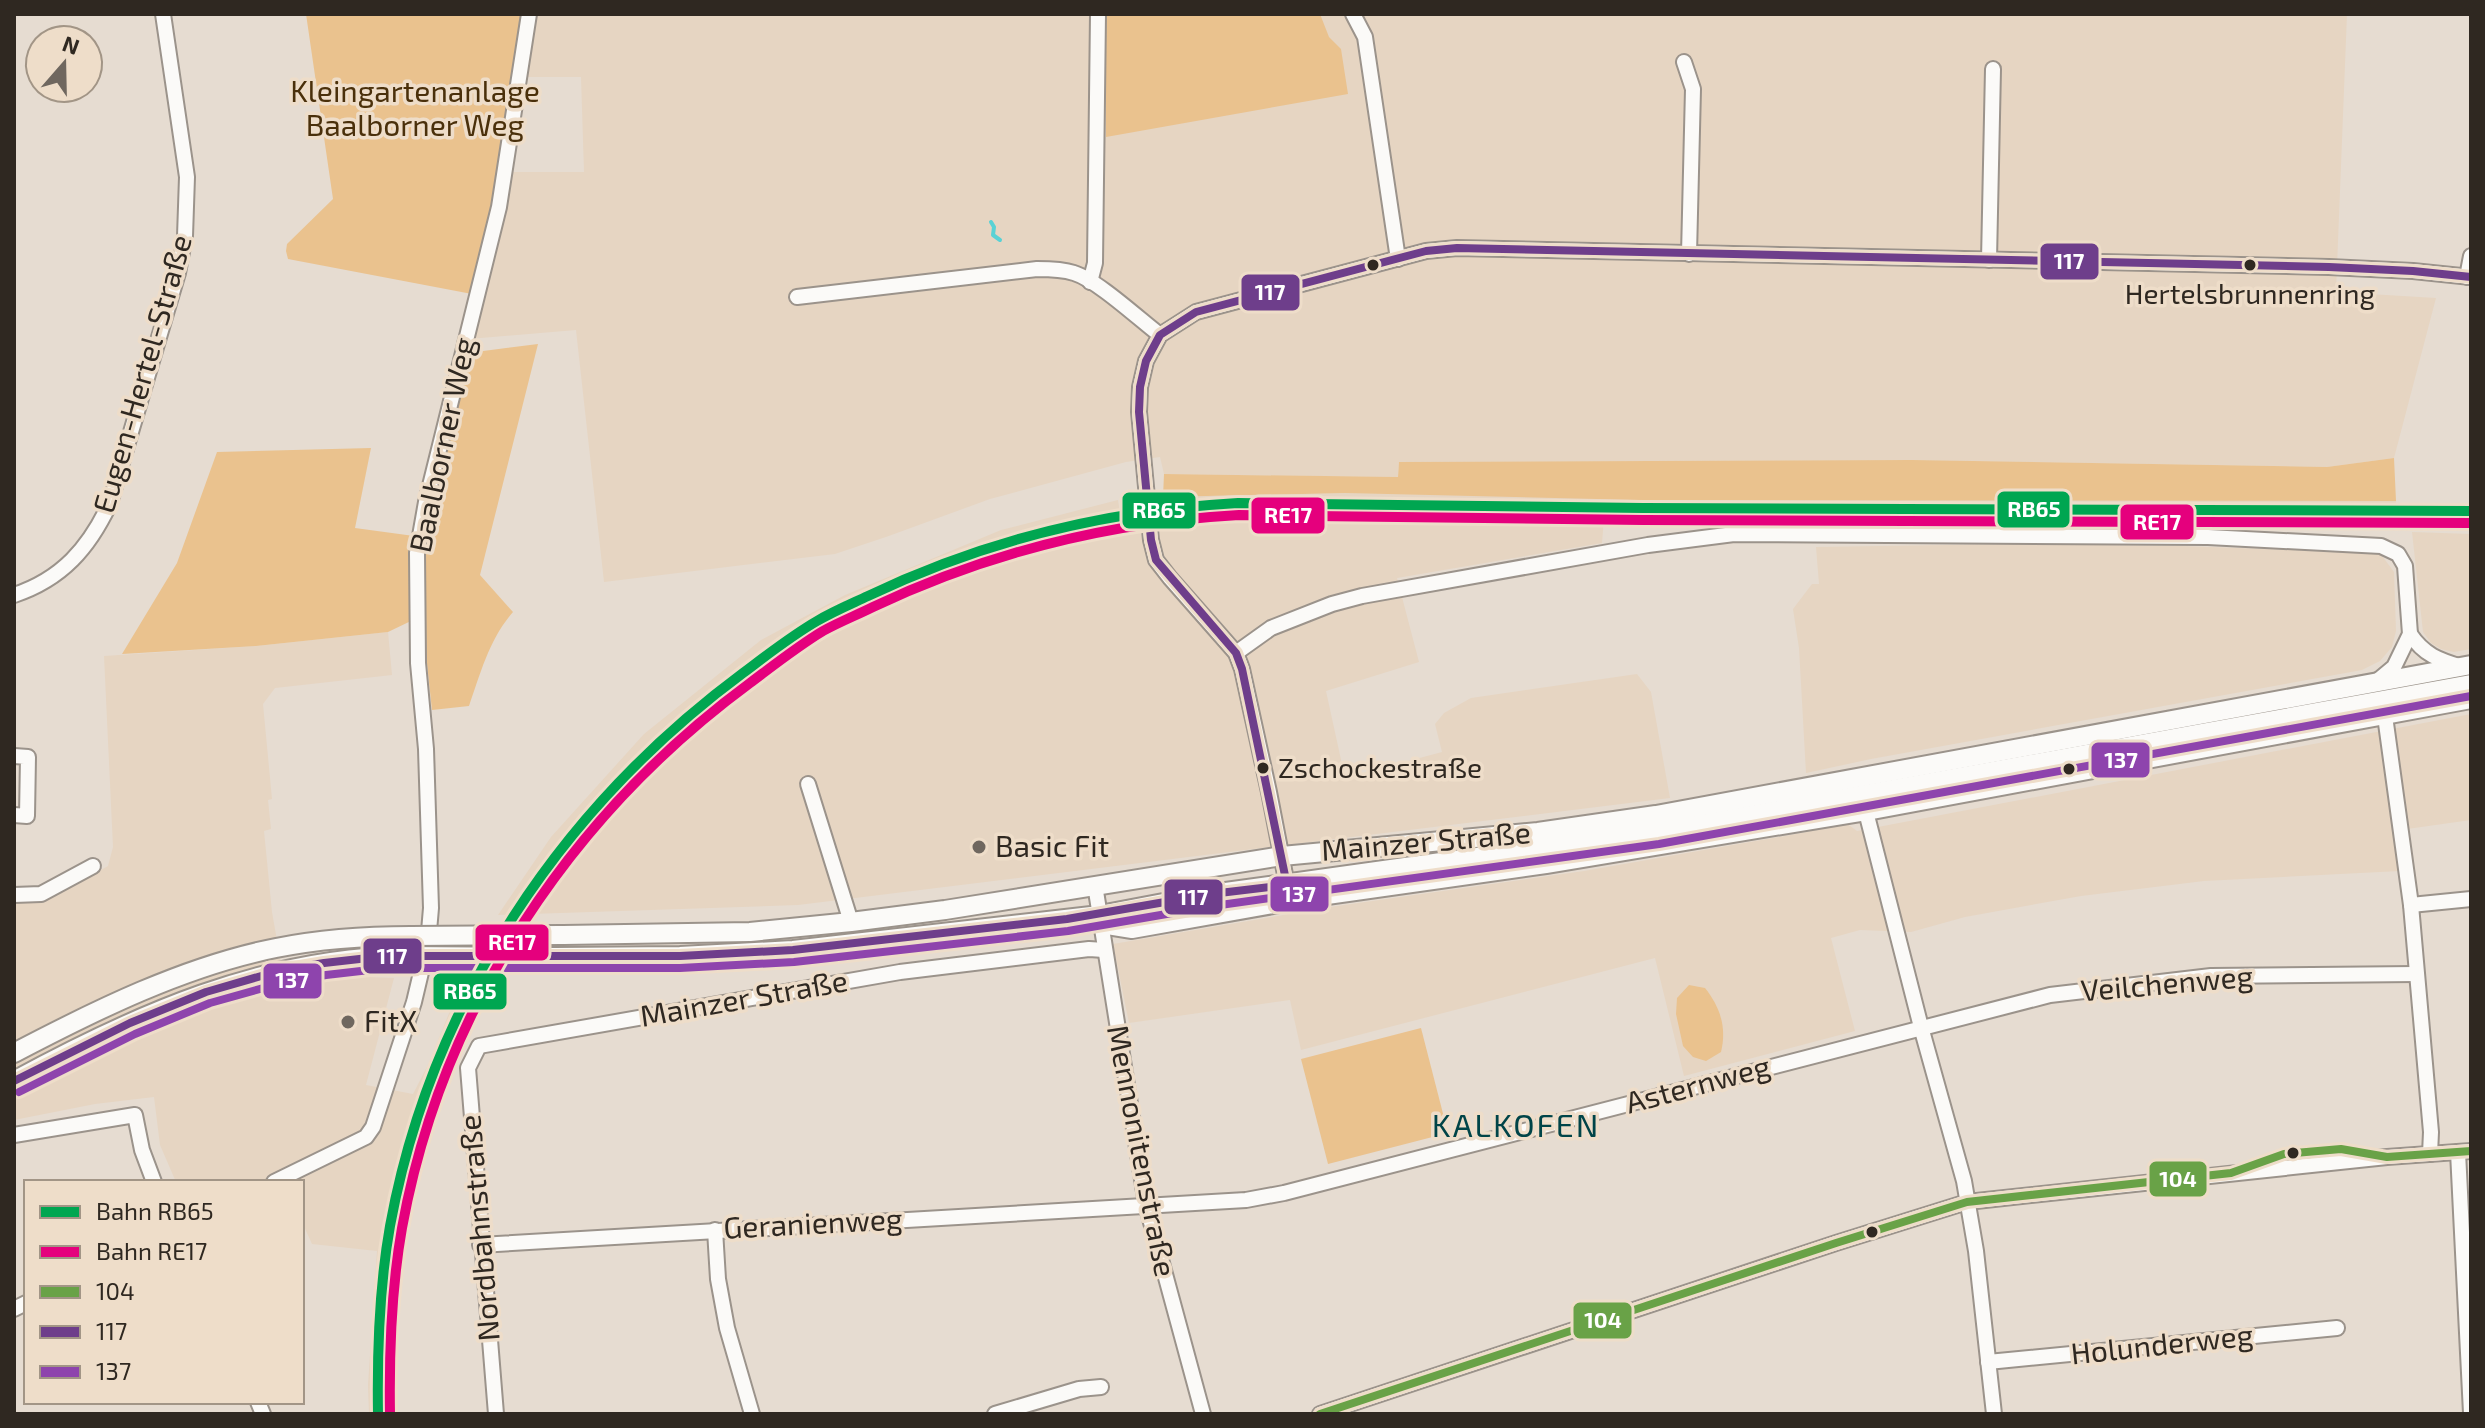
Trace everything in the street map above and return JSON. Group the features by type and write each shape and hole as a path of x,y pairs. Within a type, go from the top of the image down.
{"main road":[{"name":"Mainzer Straße","path":"14,1053 157,986 206,967 254,953 324,940 750,932 945,910 1282,856 1512,835 1656,815 2467,666"},
{"name":"Mainzer Straße","path":"14,1081 130,1023 225,985 296,968 404,956 680,956 793,950 1101,920 1211,894 1864,804 2471,684"}],"street":[{"name":"Eugen-Hertel-Straße","path":"14,595 57,574 84,550 99,527 110,503 178,273 185,237 187,177 163,14"},
{"name":"Baalborner Weg","path":"278,1180 366,1137 373,1127 428,943 431,908 426,749 418,663 417,553 426,502 499,207 529,14"},
{"path":"1090,282 1095,263 1098,14"},
{"path":"1353,14 1365,37 1398,259"},
{"path":"1684,62 1693,89 1689,254"},
{"path":"1989,260 1993,69"},
{"path":"1287,885 1236,653 1156,560 1151,540 1139,412 1140,387 1146,361 1160,335 1196,312 1426,251 1457,248 2329,267 2469,277 2471,256"},
{"path":"797,297 1037,269 1065,271 1090,282 1160,335"},
{"path":"1236,653 1271,628 1362,596 1648,545 1734,534 2208,537 2381,546 2398,554 2406,573 2410,634 2394,667 2376,683"},
{"path":"2410,634 2434,658 2467,666"},
{"name":"Mainzer Straße","path":"1101,920 1132,931 1242,910 1546,866 1864,804 2471,701"},
{"path":"2385,716 2411,905 2431,1132 2430,1154"},
{"path":"14,756 28,757 27,816 14,815"},
{"name":"Mainzer Straße","path":"808,784 851,922"},
{"path":"1864,804 1964,1181 1976,1251 1994,1414"},
{"path":"14,895 41,894 93,866"},
{"name":"Mennonitenstraße","path":"1095,885 1146,1204 1203,1414"},
{"path":"2411,905 2471,899"},
{"name":"Mainzer Straße","path":"479,1046 886,975 1089,949 1104,950"},
{"name":"Veilchenweg","path":"1921,1027 2050,995 2130,984 2211,976 2416,974"},
{"name":"Asternweg","path":"1146,1204 1246,1200 1284,1193 1921,1027"},
{"name":"Nordbahnstraße","path":"479,1046 468,1068 496,1414"},
{"path":"14,1135 135,1115 142,1150 153,1180"},
{"path":"1320,1414 1967,1202 2464,1152 2471,1413"},
{"name":"Geranienweg","path":"480,1245 1146,1204"},
{"path":"715,1230 718,1279 727,1328 752,1414"},
{"name":"Holunderweg","path":"1988,1362 2337,1328"},
{"path":"995,1414 1079,1389 1101,1387"}],"shaded area":[{"path":"535,14 2347,14 2336,292 2436,298 2394,458 2327,467 1912,460 1399,462 1398,477 1164,474 1160,457 1126,462 990,499 835,554 604,582 576,330 469,339 506,206 512,172 584,172 581,77 526,77"},
{"path":"1345,493 2396,501 2394,521 1764,514 1604,518 1602,543 1397,578 1419,662 1326,691 1345,778 1442,752 1435,724 1444,713 1471,698 1637,674 1651,692 1670,798 798,905 498,915 551,837 644,734 761,640 845,595 1001,530 1118,500 1121,519 965,560 890,592 792,644 636,770 566,863 643,776 729,705 817,639 927,583 1107,529 1164,521 1163,497"},
{"path":"2413,503 2471,503 2471,522 2412,522"},
{"path":"2412,532 2471,534 2471,649 2454,652 2441,649 2431,643 2423,632"},
{"path":"2013,544 2380,553 2394,572 2396,631 2392,647 2380,661 2362,670 1806,773 1799,648 1793,609 1812,584 1819,584 1816,547"},
{"path":"388,632 392,675 275,688 263,704 272,799 268,800 271,829 264,831 272,912 285,986 367,977 394,978 366,1085 413,1094 464,976 484,975 447,1050 403,1191 410,1193 388,1306 386,1414 369,1414 368,1385 377,1251 312,1244 304,1226 304,1180 175,1180 160,1145 154,1097 95,1104 14,1120 14,903 46,901 108,866 113,847 104,656 256,646"},
{"path":"2471,714 2471,820 2393,831 2400,871 2204,881 2081,896 1965,917 1911,932 1860,930 1831,938 1855,1031 1684,1076 1655,958 1301,1050 1290,1000 1129,1023 1113,944 1330,907 1584,871 1846,823 1857,831"}],"green space":[{"name":"Kleingartenanlage Baalborner Weg","path":"306,14 524,14 494,206 472,294 288,259 287,244 333,199"},
{"path":"1105,14 1320,14 1329,37 1341,49 1348,94 1106,137"},
{"path":"538,344 480,575 513,612 492,645 469,706 432,710 423,618 423,549 435,483 468,353"},
{"path":"371,448 355,528 414,536 413,620 388,632 256,646 122,654 177,563 217,452"},
{"path":"2394,458 2396,501 1639,500 1345,493 1163,497 1164,474 1398,477 1399,462 1912,460 2327,467"},
{"path":"1689,985 1705,988 1721,1018 1721,1052 1706,1061 1693,1057 1683,1046 1676,1014 1677,998"},
{"path":"1421,1028 1448,1133 1328,1164 1301,1059"}],"waterway":[{"path":"991,222 993,235 1000,240"}],"rail line":[{"name":"RB65","path":"378,1414 378,1343 383,1273 409,1143 437,1064 472,988 514,916 562,848 617,785 677,726 807,627 912,576 1048,531 1142,513 1238,503 2471,511"},
{"name":"RE17","path":"390,1414 390,1344 395,1274 421,1147 448,1068 482,993 524,922 572,855 626,793 685,735 814,637 917,588 961,570 1052,543 1144,525 1239,515 2471,523"}],"transit line":[{"name":"117","path":"14,1081 130,1023 206,992 282,970 324,963 386,956 680,956 793,950 1067,919 1211,894 1287,885 1242,669 1236,653 1156,560 1151,540 1139,412 1140,387 1146,361 1160,335 1196,312 1426,251 1457,248 2329,267 2471,277"},
{"name":"137","path":"19,1092 135,1034 210,1003 285,982 326,975 387,968 680,968 794,962 1068,931 1213,906 1659,844 2471,696"},
{"name":"104","path":"1320,1414 1967,1202 2231,1173 2284,1154 2341,1149 2387,1157 2471,1151"}],"place":[{"name":"Hertelsbrunnenring","path":"2250,265"},
{"name":"Zschockestraße","path":"1263,768"},
{"name":"Basic Fit","path":"979,847"},
{"name":"FitX","path":"348,1022"}],"district":[{"name":"KALKOFEN","path":"1516,1126"}]}
